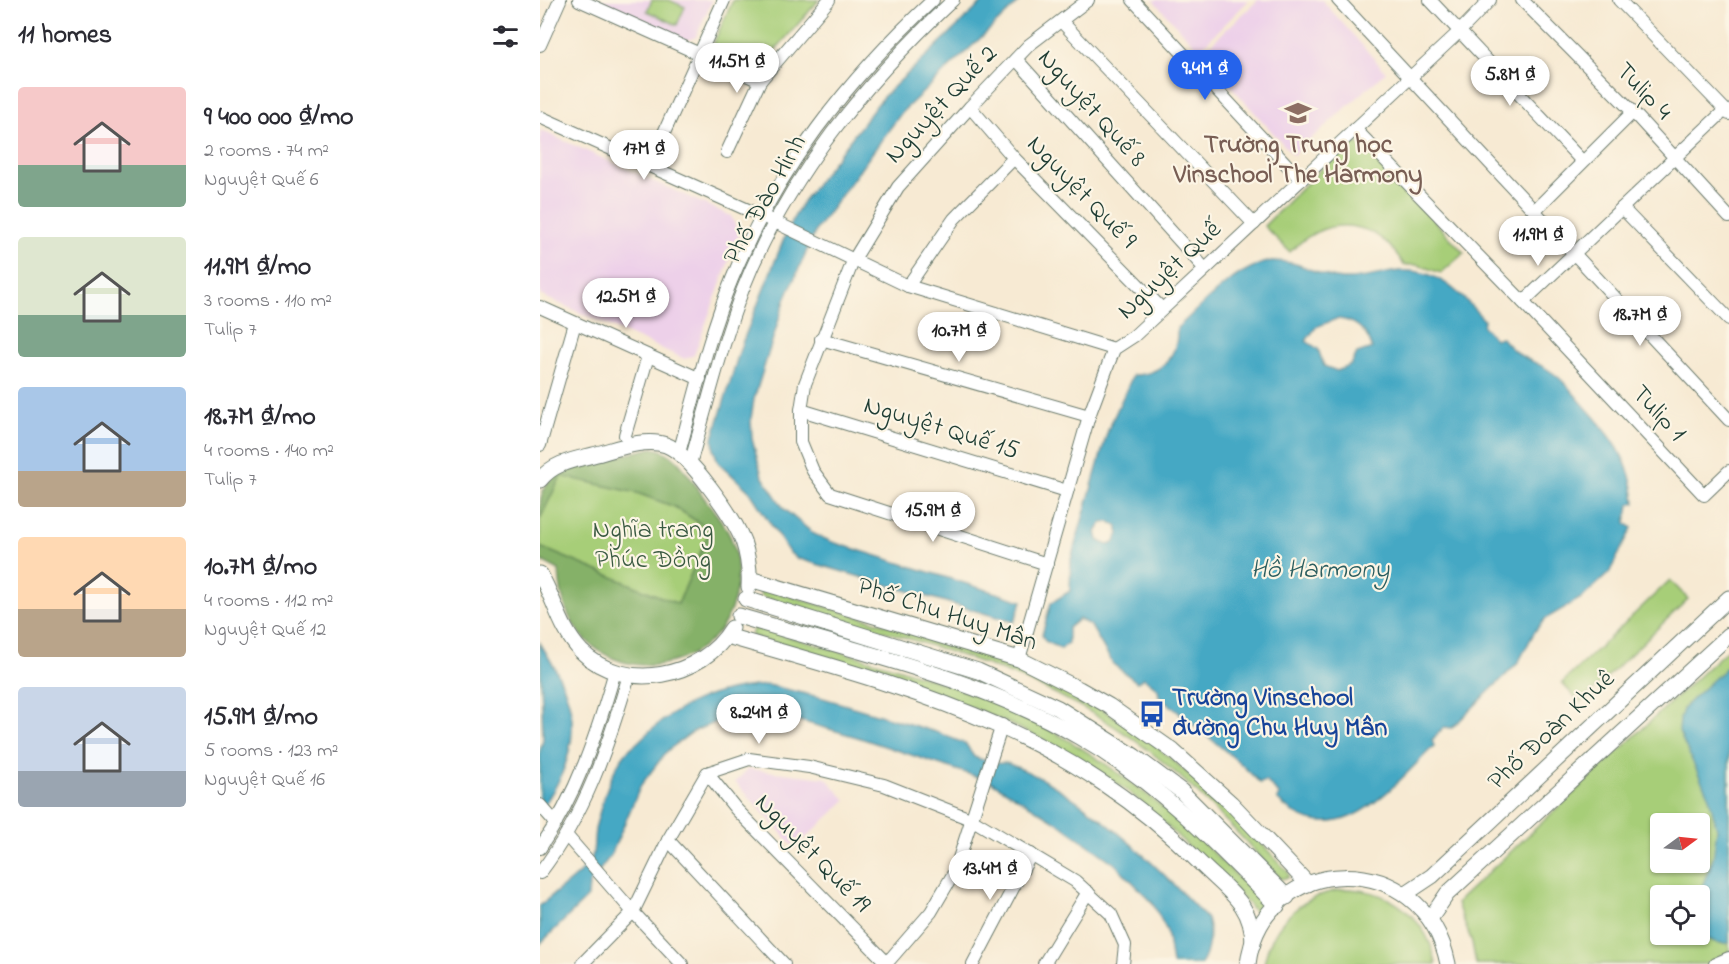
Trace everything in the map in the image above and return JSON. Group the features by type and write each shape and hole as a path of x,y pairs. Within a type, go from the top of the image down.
{"main road":[{"path":"540,480 549,470 565,463 643,443 664,444 679,453 690,464 736,526 746,552 750,579 746,599 739,616 728,636 710,654 681,670 651,676 622,673 593,661 571,638 540,574"},
{"name":"Phố Chu Huy Mân","path":"750,579 1019,659 1109,706 1173,751 1231,803 1308,884"},
{"name":"Phố Đoàn Khuê","path":"1404,894 1431,876 1729,598"},
{"name":"Phố Chu Huy Mân","path":"746,599 978,671 1058,708 1134,756 1181,791 1282,902"},
{"path":"739,616 981,689 1059,725 1122,765 1177,806 1282,902"},
{"name":"Phố Đoàn Khuê","path":"1430,918 1447,894 1729,635"},
{"path":"728,636 869,677 954,705 1002,725 1068,759 1108,785 1177,840 1242,904 1250,918 1253,944"},
{"path":"1248,964 1260,928 1282,902 1308,884 1341,876 1382,882 1404,894 1430,918 1439,933 1448,964"}],"street":[{"path":"540,45 560,0"},
{"path":"579,0 760,81"},
{"path":"649,166 724,0"},
{"path":"727,152 760,81 829,0"},
{"name":"Phố Đào Hinh","path":"679,453 726,293 761,217 800,150 834,104 888,42 933,0"},
{"name":"Phố Đào Hinh","path":"690,464 737,306 813,157 846,111 901,50 953,0"},
{"name":"Nguyệt Quế 2","path":"1047,564 830,494 813,471 801,442 801,410 805,384 853,261 898,187 969,107 1029,45 1088,0"},
{"path":"1133,0 1301,180"},
{"path":"1338,0 1729,420"},
{"path":"1430,0 1582,162"},
{"name":"Nguyệt Quế","path":"1019,659 1089,416 1114,349 1134,336 1460,31 1490,0"},
{"name":"Tulip 4","path":"1522,0 1633,112 1729,217"},
{"path":"1523,302 1727,112 1619,0"},
{"path":"1062,22 1254,224"},
{"name":"Nguyệt Quế 8","path":"1016,59 1205,269"},
{"name":"Nguyệt Quế 9","path":"969,107 1014,158 1162,309"},
{"path":"1534,211 1633,112"},
{"path":"540,117 779,224 908,286 1114,349"},
{"name":"Tulip 1","path":"1355,129 1523,302 1704,495 1729,471"},
{"path":"908,286 954,219 1014,158"},
{"path":"1622,208 1729,319"},
{"path":"540,307 700,379"},
{"path":"540,445 575,323"},
{"path":"821,339 1089,416"},
{"path":"625,435 648,356"},
{"name":"Nguyệt Quế 15","path":"801,410 1067,490"},
{"path":"540,848 576,786 622,673"},
{"path":"542,865 566,835 589,794 610,738 622,673"},
{"path":"887,964 944,893 973,820 1002,725"},
{"path":"582,964 633,912 668,840 707,773 749,759 809,767 884,785 973,820 1075,880 1111,914 1125,945 1123,964"},
{"name":"Nguyệt Quế 19","path":"707,773 736,809 887,964"},
{"path":"576,786 589,794"},
{"path":"541,807 556,823"},
{"path":"566,835 682,964"},
{"path":"668,840 784,964"},
{"path":"973,964 1031,854"},
{"path":"1044,964 1088,892"},
{"path":"1715,964 1729,958"}],"shaded area":[{"path":"599,0 712,0 696,37 685,41"},
{"path":"1153,0 1249,0 1199,50"},
{"name":"Trường Trung học Vinschool The Harmony","path":"1258,0 1322,0 1386,72 1293,155 1201,53"},
{"path":"540,130 731,216 739,234 694,355 685,359 540,295"},
{"path":"748,769 826,778 846,800 795,848 735,782"}],"green space":[{"path":"652,0 669,0 685,7 677,25 647,11"},
{"path":"733,0 819,0 763,64 753,67 714,49 713,44"},
{"path":"1355,142 1367,148 1464,253 1441,273 1418,265 1404,265 1393,249 1380,238 1366,230 1351,226 1320,231 1305,239 1290,252 1264,226 1343,147"},
{"path":"652,448 669,454 683,467 724,525 734,548 737,585 725,623 710,641 691,655 670,663 647,665 624,662 602,653 583,637 572,622 565,605 559,570 540,560 540,547 678,604 710,530 675,507 637,493 561,476 540,519 540,510 543,491 550,480 563,470"},
{"name":"Nghĩa trang Phúc Đồng","path":"561,475 637,493 675,507 710,530 678,604 540,547 540,519"},
{"path":"1670,580 1688,599 1580,703 1562,683"},
{"path":"763,588 1018,664 1069,690 1140,732 1229,809 1288,872 1289,877 1281,879 1184,780 1148,750 1105,721 1012,674 912,640 762,597 760,594"},
{"path":"753,629 940,682 1000,705 1038,723 1109,766 1174,817 1264,904 1263,911 1255,912 1232,887 1138,800 1077,758 988,714 941,696 751,636"},
{"path":"1729,648 1729,964 1476,964 1472,942 1457,904"},
{"path":"1349,889 1380,895 1406,911 1417,921 1425,934 1436,964 1264,964 1274,935 1293,912 1318,896"}],"water":[{"path":"985,0 1021,0 902,112 816,230 785,300 754,399 751,419 752,439 762,476 784,509 814,534 832,542 1022,601 1014,622 796,558 788,551 750,492 718,462 713,438 741,346 789,226 804,200 883,97"},
{"name":"Hồ Harmony","path":"1282,261 1342,279 1392,272 1421,272 1444,282 1484,320 1483,326 1495,339 1501,337 1515,351 1545,368 1565,383 1602,426 1618,449 1633,488 1635,503 1629,505 1626,523 1632,528 1609,573 1583,597 1545,619 1535,631 1518,663 1452,728 1444,727 1432,740 1434,746 1382,797 1362,811 1342,820 1321,822 1299,816 1277,799 1279,794 1266,781 1260,783 1240,763 1159,696 1158,689 1144,678 1137,682 1113,664 1091,626 1079,619 1068,628 1068,643 1061,649 1045,641 1042,635 1051,603 1070,591 1071,559 1108,430 1133,375 1152,372 1160,368 1175,347 1177,328 1232,279 1257,265","holes":["1336,319 1349,321 1359,327 1367,336 1372,348 1357,353 1351,365 1337,371 1324,366 1318,349 1306,341 1316,327","1110,522 1117,526 1119,534 1114,543 1107,545 1098,540 1096,532 1102,523"]},
{"path":"540,643 566,693 572,725 567,760 557,784 540,812 540,752 543,739"},
{"path":"1729,665 1729,943 1710,939 1710,885 1703,885 1707,873 1710,873 1717,829 1709,797 1679,732 1683,709"},
{"path":"768,685 823,698 939,733 966,744 974,757 993,763 1009,764 1063,792 1090,810 1141,853 1207,919 1209,930 1204,960 1201,964 1172,964 1167,931 1152,902 1115,864 1055,821 990,781 804,722 759,716 724,719 694,731 667,751 641,785 611,855 589,884 588,897 540,944 540,906 590,862 596,825 604,798 615,770 626,752 667,717 697,700 731,690"}],"place":[{"name":"Trường Trung học Vinschool The Harmony","path":"1298,113"},
{"name":"Trường Vinschool đường Chu Huy Mân","path":"1152,714"}]}
